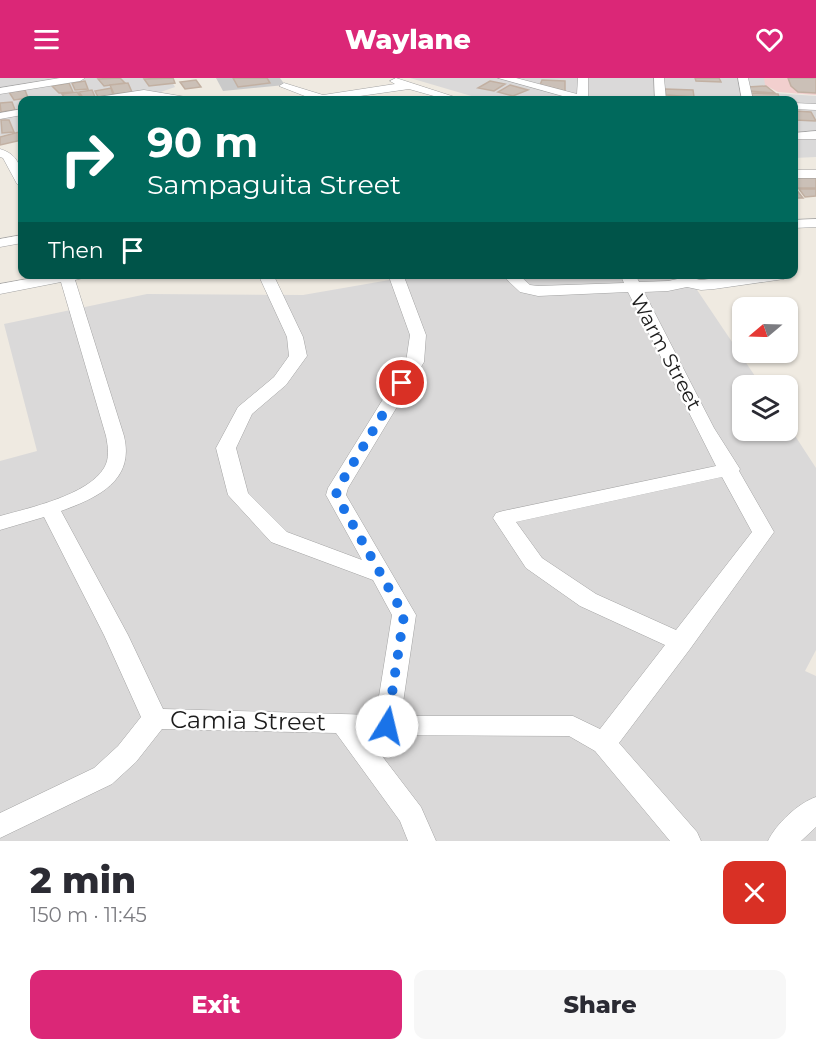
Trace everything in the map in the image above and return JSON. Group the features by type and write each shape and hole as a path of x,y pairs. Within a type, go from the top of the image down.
{"street":[{"path":"0,91 54,80 80,78"},
{"path":"386,78 443,96"},
{"path":"503,78 570,96"},
{"path":"583,78 585,96"},
{"path":"659,78 661,96"},
{"path":"742,78 747,96"},
{"path":"284,86 312,96"},
{"path":"347,96 407,86"},
{"path":"115,96 140,90 168,96"},
{"path":"798,106 816,107"},
{"path":"0,116 18,113"},
{"path":"798,136 816,135"},
{"path":"0,153 8,155 18,174"},
{"path":"798,174 816,174"},
{"path":"798,224 816,223"},
{"path":"0,243 18,240"},
{"path":"0,289 58,279"},
{"path":"0,523 49,508 98,486 113,470 118,455 76,279"},
{"path":"267,279 296,337 298,356 280,381 244,411 226,448 238,495 279,537 381,575"},
{"path":"387,726 404,615 336,495 338,488 415,362 418,335 397,279"},
{"path":"514,279 525,289 538,291 629,281 668,286 687,282 701,285 749,279"},
{"name":"Warm Street","path":"629,281 705,428 763,532 682,643"},
{"path":"604,744 682,643 588,600 534,562 502,518 730,470"},
{"path":"0,826 103,776 127,754 155,719 116,635 49,508"},
{"name":"Camia Street","path":"155,719 387,726 573,726 604,744 687,841"},
{"path":"343,723 411,815 422,841"},
{"path":"782,841 816,809"}],"shaded area":[{"path":"0,78 170,78 175,87 155,94 159,96 18,96 18,132 0,136"},
{"path":"216,78 280,78 285,85 223,91"},
{"path":"410,78 765,78 772,93 816,96 816,157 798,158 798,96 471,96"},
{"path":"764,78 816,78 816,95 778,92 765,85"},
{"path":"395,279 690,279 732,342 732,363 746,363 754,375 732,375 732,441 798,440 816,468 816,650 805,671 816,676 816,841 0,841 0,461 37,451 4,324 147,294 303,295"}],"building":[{"path":"120,78 125,83 104,86 98,79"},
{"path":"173,78 175,83 149,86 144,79"},
{"path":"233,78 267,78 270,83 238,87"},
{"path":"695,78 719,78 721,82 696,81"},
{"path":"788,78 816,78 816,93 798,92 791,86"},
{"path":"196,80 201,87 185,89 180,82"},
{"path":"542,80 565,81 565,91 540,85"},
{"path":"85,81 88,89 75,90 72,83"},
{"path":"490,81 505,84 494,91 478,88"},
{"path":"69,83 73,92 59,93 52,86"},
{"path":"128,83 132,92 114,94 110,85"},
{"path":"510,85 528,90 513,96 498,92"},
{"path":"766,86 775,93 749,91 748,87"},
{"path":"111,88 113,95 98,96 95,91"},
{"path":"665,89 693,90 694,96 680,96 666,95"},
{"path":"25,90 27,96 18,96 18,99 14,100 9,92"},
{"path":"92,90 95,96 82,96 79,92"},
{"path":"77,92 80,96 63,96 62,94"},
{"path":"751,93 778,94 779,96 752,96"},
{"path":"12,102 15,110 1,112 0,103"},
{"path":"798,111 811,112 816,121 798,120"},
{"path":"1,120 9,120 14,132 2,133"},
{"path":"18,132 18,141 0,145 0,137"},
{"path":"798,178 816,178 816,188 798,188"},
{"path":"799,189 816,189 816,196 805,197"}],"route":[{"path":"387,726 404,615 336,495 338,488 402,383"}]}
